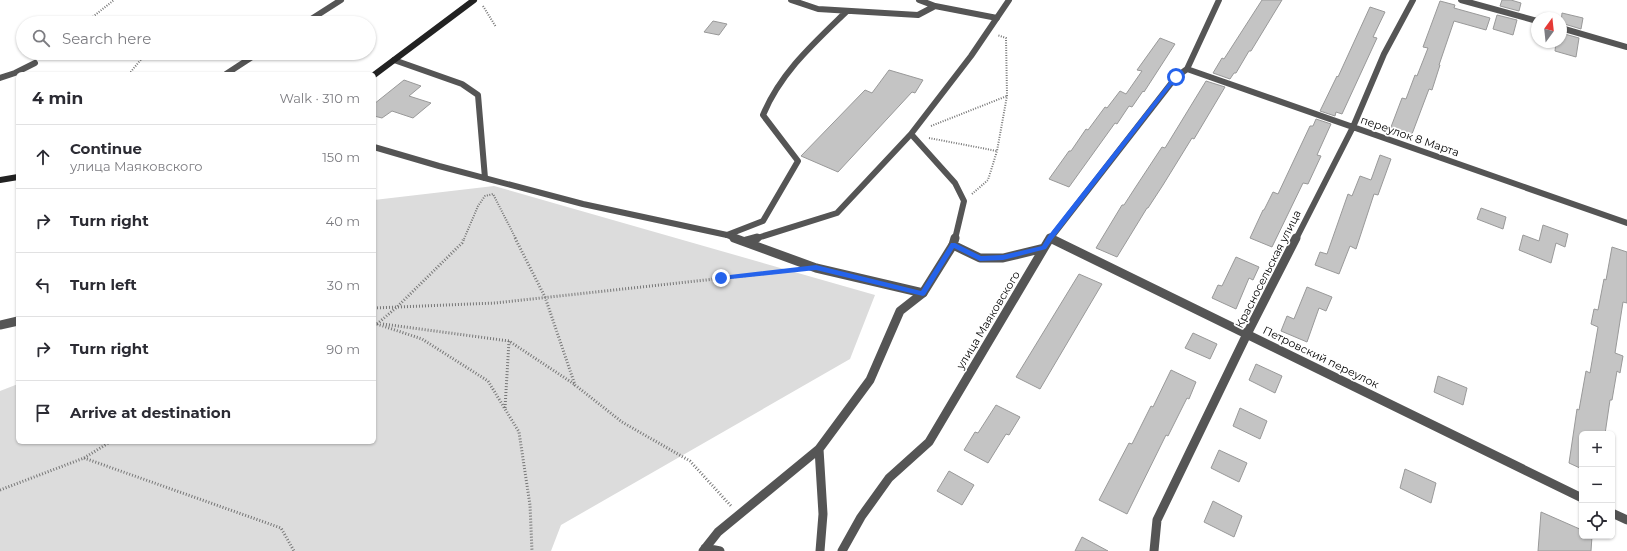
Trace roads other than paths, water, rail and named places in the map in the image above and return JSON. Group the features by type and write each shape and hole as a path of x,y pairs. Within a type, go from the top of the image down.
{"street":[{"path":"316,16 341,0"},
{"path":"376,74 474,0"},
{"path":"791,0 818,9 907,15 918,14 935,6"},
{"path":"919,0 935,6 997,18"},
{"path":"746,241 837,214 911,134 971,56 1009,0"},
{"name":"улица Маяковского","path":"842,551 861,518 889,478 929,442 1050,238 1176,77 1187,69 1219,0"},
{"name":"Красносельская улица","path":"1154,551 1157,520 1247,334 1353,127 1384,54 1412,0"},
{"path":"1461,0 1531,19"},
{"path":"727,235 763,221 798,161 764,115 765,110 769,99 793,63 847,11"},
{"path":"1567,30 1627,47"},
{"path":"229,72 247,60"},
{"path":"394,60 462,84 478,95 485,178"},
{"path":"17,72 35,63"},
{"name":"переулок 8 Марта","path":"1187,69 1627,223"},
{"path":"0,78 16,72"},
{"path":"704,550 718,532 819,449 870,380 900,312 923,294 953,245 964,201 955,183 911,134"},
{"path":"376,148 583,204 727,235 816,268 923,294"},
{"path":"0,180 16,177"},
{"name":"Петровский переулок","path":"1050,238 1579,497"},
{"path":"953,245 980,258 1003,258 1044,248"},
{"path":"0,325 16,321"},
{"path":"819,449 823,514 820,551"},
{"path":"1615,514 1627,520"},
{"path":"704,550 720,551"}]}
